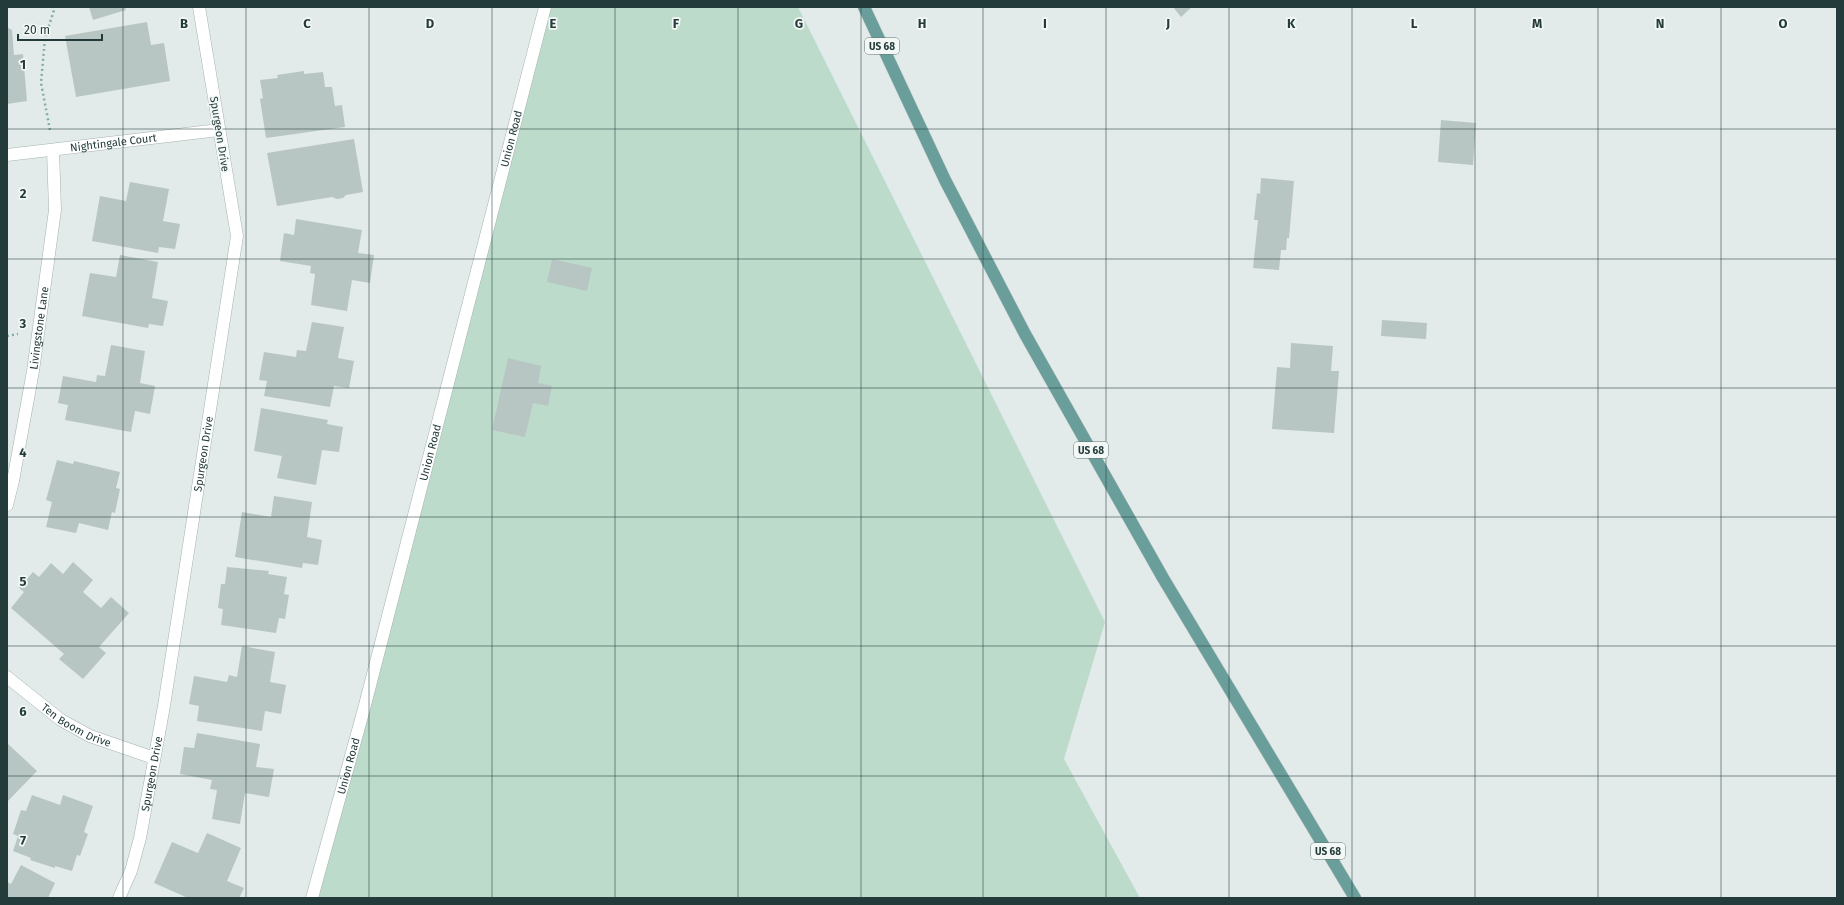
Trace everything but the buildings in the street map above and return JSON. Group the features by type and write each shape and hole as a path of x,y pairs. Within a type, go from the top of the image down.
{"main road":[{"name":"US 68","path":"864,7 945,180 1025,334 1163,578 1355,898"}],"street":[{"name":"Spurgeon Drive","path":"119,898 131,871 140,838 164,706 237,236 199,7"},
{"name":"Union Road","path":"312,898 365,705 545,7"},
{"name":"Nightingale Court","path":"7,155 219,130"},
{"name":"Livingstone Lane","path":"7,505 13,481 33,371 55,210 53,150"},
{"name":"Ten Boom Drive","path":"7,677 61,720 78,730 90,736 154,758"}],"path":[{"path":"53,150 42,83 45,38 55,7"}],"green space":[{"path":"545,7 798,7 1105,622 1064,759 1140,898 314,898"}]}
